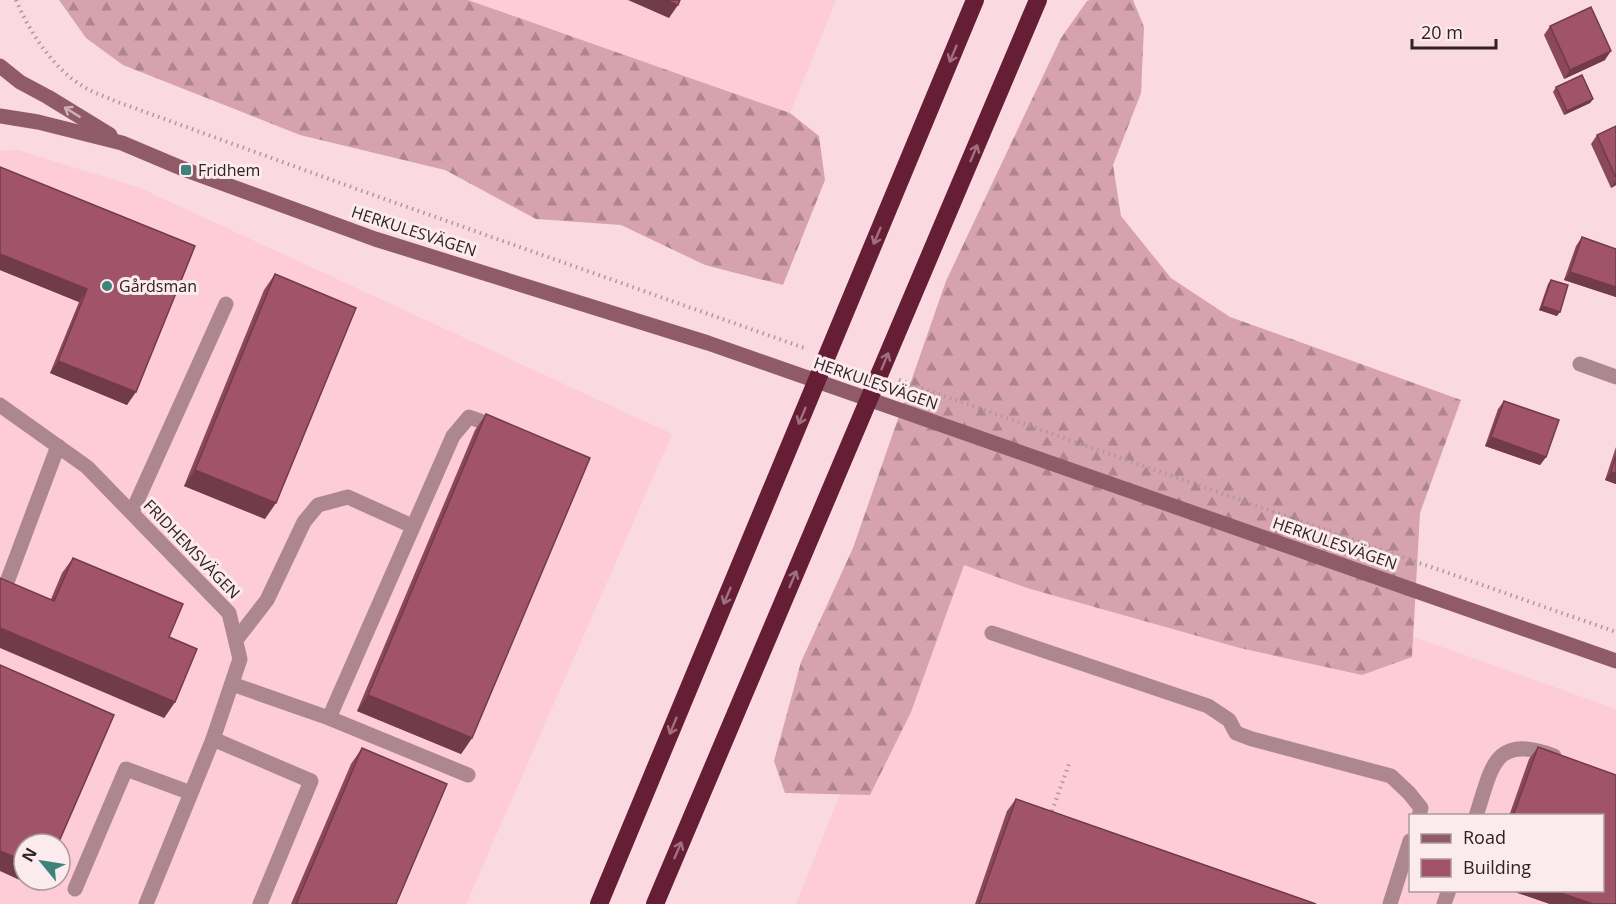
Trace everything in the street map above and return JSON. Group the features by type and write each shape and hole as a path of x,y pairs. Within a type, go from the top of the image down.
{"highway":[{"path":"599,904 975,0"},
{"path":"655,904 1038,0"}],"street":[{"name":"HERKULESVÄGEN","path":"0,66 20,82 122,143"},
{"name":"HERKULESVÄGEN","path":"0,116 38,122 122,143 186,170 375,239 708,343 1616,661"},
{"path":"132,512 226,304"},
{"path":"1580,364 1616,376"},
{"name":"FRIDHEMSVÄGEN","path":"0,405 87,467 230,613 240,659 213,739 146,904"},
{"path":"329,718 453,436 469,417 512,432"},
{"path":"7,582 58,446"},
{"path":"236,640 267,600 304,522 318,505 348,497 412,526"},
{"path":"992,633 1208,705 1229,720 1236,733 1252,739 1391,776 1421,808 1420,814"},
{"path":"232,684 329,718 468,775"},
{"path":"213,739 311,781 260,904"},
{"path":"1477,814 1493,767 1502,754 1515,747 1539,750 1572,762"},
{"path":"75,889 126,769 191,793"},
{"path":"1390,904 1409,844"}],"path":[{"path":"16,0 21,13 60,70 81,86 115,101 719,319"},
{"path":"958,400 1616,632"},
{"path":"1052,811 1069,764"}],"shaded area":[{"path":"468,0 836,0 790,113"},
{"path":"18,150 140,188 672,434 466,904 0,904 0,151"},
{"path":"967,478 1616,709 1616,904 796,904"}],"green space":[{"path":"59,0 468,0 790,113 819,136 825,180 783,285 705,265 621,225 536,219 445,170 300,135 123,65 86,38"},
{"path":"1090,0 1133,0 1144,27 1141,93 1113,165 1121,216 1171,278 1230,317 1461,400 1420,513 1412,657 1362,675 1240,648 1027,588 964,565 911,712 870,795 785,793 774,761 801,662 853,548 946,281 1061,38"}],"building":[{"path":"666,0 680,0 678,5"},
{"path":"1591,7 1611,51 1570,70 1550,26"},
{"path":"1582,75 1593,99 1567,111 1556,87"},
{"path":"1616,126 1616,178 1597,135"},
{"name":"Gårdsman","path":"0,167 195,246 136,392 58,361 87,289 0,254"},
{"path":"1582,237 1616,249 1616,287 1570,272"},
{"path":"275,274 356,308 276,503 195,470"},
{"path":"1551,280 1568,285 1560,312 1542,306"},
{"path":"1504,401 1559,420 1546,457 1491,437"},
{"path":"486,414 590,458 472,738 368,695"},
{"path":"1616,456 1616,473 1611,472"},
{"path":"73,558 183,604 169,637 197,649 175,702 0,628 0,578 54,601"},
{"path":"0,665 114,715 63,832 12,832 12,856 0,851"},
{"path":"1538,747 1616,775 1616,904 1593,904 1558,892 1604,892 1604,814 1514,814"},
{"path":"362,748 447,784 396,904 296,904"},
{"path":"1016,799 1316,904 979,904"}],"place":[{"name":"Fridhem","path":"186,170"},
{"name":"Gårdsman","path":"107,286"}]}
